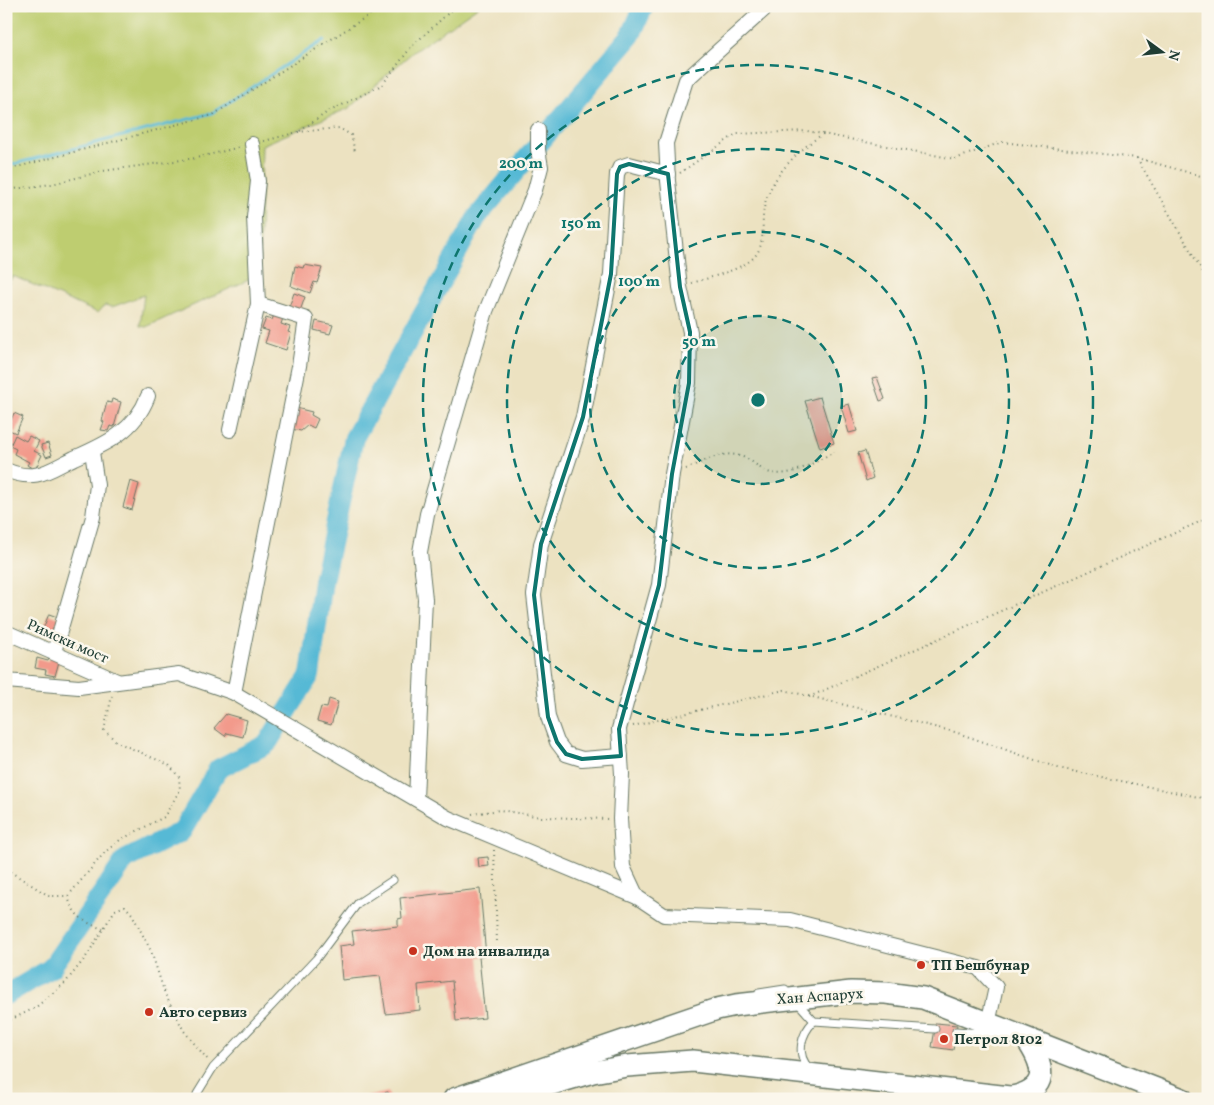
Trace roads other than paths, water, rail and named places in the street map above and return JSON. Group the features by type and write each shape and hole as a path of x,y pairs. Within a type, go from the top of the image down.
{"main road":[{"name":"Хан Аспарух","path":"454,1099 708,1012 795,992 820,994 886,993 923,998 1021,1038 1118,1072 1182,1099"},
{"path":"501,1099 593,1072 661,1063 693,1062 730,1064 1020,1098 1035,1088 1039,1081 1040,1064 1021,1038"}],"street":[{"path":"636,897 623,867 620,819 621,756 619,730 659,585 672,474 689,383 690,332 680,287 666,143 686,80 768,6"},
{"path":"416,800 425,600 420,552 427,514 486,311 535,190 541,167 538,150 538,130"},
{"path":"230,430 258,304 254,217 258,181 252,144"},
{"path":"621,756 582,759 566,754 557,742 548,717 534,595 541,544 583,418 604,312 611,274 617,174 620,167 628,164 668,178"},
{"path":"234,693 306,319 258,304"},
{"path":"6,470 18,475 34,476 57,469 74,459 92,452 112,440 135,422 148,396"},
{"path":"54,652 93,517 97,485 92,452"},
{"name":"Римски мост","path":"6,632 117,681"},
{"path":"6,681 79,687 179,674 234,693 448,818 636,897 664,915 790,920 978,968 996,987 988,1024"}],"lane":[{"path":"198,1099 197,1094 213,1068 316,959 358,903 393,880"},
{"path":"795,992 814,1022"},
{"path":"814,1022 935,1029"},
{"path":"814,1022 802,1038 801,1052 805,1065 823,1076"},
{"path":"956,1031 1021,1038"}],"waterway":[{"path":"6,995 51,968 125,860 182,831 218,769 267,744 310,675 323,581 354,438 477,217 631,35 644,6"},
{"path":"6,166 212,113 324,40"}],"place":[{"name":"Дом на инвалида","path":"413,951"},
{"name":"ТП Бешбунар","path":"921,965"},
{"name":"Авто сервиз","path":"149,1012"},
{"name":"Петрол 8102","path":"944,1039"}]}
